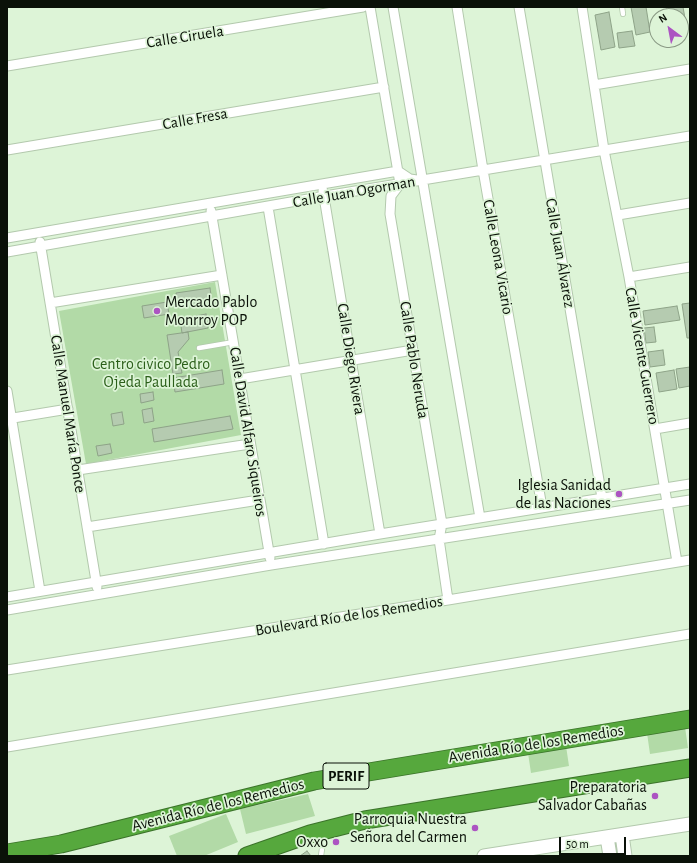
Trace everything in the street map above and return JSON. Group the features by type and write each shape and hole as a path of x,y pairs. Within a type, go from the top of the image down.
{"highway":[{"name":"Avenida Río de los Remedios","path":"7,853 60,844 314,781 690,719"},
{"path":"247,856 324,831 365,820 690,768"}],"street":[{"name":"Calle Ciruela","path":"7,66 362,7"},
{"path":"370,7 400,184"},
{"path":"393,7 480,518"},
{"name":"Calle Leona Vicario","path":"457,7 483,170 542,508"},
{"name":"Calle Juan Álvarez","path":"519,7 602,498"},
{"name":"Calle Vicente Guerrero","path":"582,7 604,150 629,277 677,562"},
{"path":"594,86 690,69"},
{"name":"Calle Fresa","path":"7,150 384,87"},
{"path":"423,180 690,136"},
{"name":"Calle Juan Ogorman","path":"7,238 398,171 410,179 423,180"},
{"name":"Calle Juan Ogorman","path":"7,252 212,218 325,196 423,180"},
{"name":"Calle Diego Rivera","path":"322,183 350,362 380,534"},
{"name":"Calle Pablo Neruda","path":"400,184 391,196 390,214 442,524 439,539 448,600"},
{"path":"618,215 690,203"},
{"name":"Calle David Alfaro Siqueiros","path":"209,204 234,342 258,500 271,565"},
{"path":"268,207 324,544"},
{"name":"Calle Manuel María Ponce","path":"39,233 98,594"},
{"path":"629,277 690,266"},
{"path":"50,304 222,275"},
{"path":"240,379 350,362 413,350"},
{"path":"7,391 9,419 40,591"},
{"path":"9,419 68,409"},
{"path":"655,429 690,423"},
{"path":"78,470 250,444"},
{"path":"7,597 380,534 690,484"},
{"path":"87,527 258,500"},
{"path":"7,610 271,565 690,500"},
{"name":"Boulevard Río de los Remedios","path":"7,670 690,560"},
{"path":"7,747 690,634"},
{"path":"484,856 506,854 690,824"},
{"path":"622,835 625,856"},
{"path":"607,837 610,856"}],"lane":[{"path":"622,7 623,14"},
{"path":"199,348 234,342"},
{"path":"321,856 324,831"}],"green space":[{"name":"Centro civico Pedro Ojeda Paullada","path":"215,282 241,435 86,464 59,311"},
{"path":"685,727 688,748 650,754 647,733"},
{"path":"566,746 569,766 531,773 528,753"},
{"path":"308,794 315,816 246,834 240,809"},
{"path":"226,814 238,842 204,856 177,856 169,836"}],"building":[{"path":"631,7 646,7 649,32 636,35"},
{"path":"666,7 683,8 666,8"},
{"path":"609,12 615,47 601,50 595,15"},
{"path":"632,31 635,46 619,48 617,33"},
{"path":"210,288 212,302 178,307 176,293"},
{"path":"167,302 169,314 144,318 142,306"},
{"path":"690,303 690,338 687,338 682,304"},
{"path":"677,306 680,320 645,325 643,311"},
{"path":"206,314 208,328 182,333 180,319"},
{"path":"654,327 656,342 646,343 644,328"},
{"path":"188,332 189,339 178,352 182,373 173,374 167,335"},
{"path":"663,350 665,365 650,367 648,352"},
{"path":"690,367 690,386 679,388 676,369"},
{"path":"222,370 224,384 175,392 173,378"},
{"path":"674,370 677,389 659,392 656,373"},
{"path":"153,392 154,400 141,403 140,394"},
{"path":"152,408 154,421 144,423 142,410"},
{"path":"122,412 124,424 113,426 111,414"},
{"path":"230,416 233,429 154,442 152,429"},
{"path":"110,444 112,453 98,456 96,446"},
{"path":"307,851 311,856 300,856"}],"place":[{"name":"Mercado Pablo Monrroy POP","path":"157,311"},
{"name":"Iglesia Sanidad de las Naciones","path":"619,494"},
{"name":"Preparatoria Salvador Cabañas","path":"655,796"},
{"name":"Parroquia Nuestra Señora del Carmen","path":"475,828"},
{"name":"Oxxo","path":"336,842"}]}
